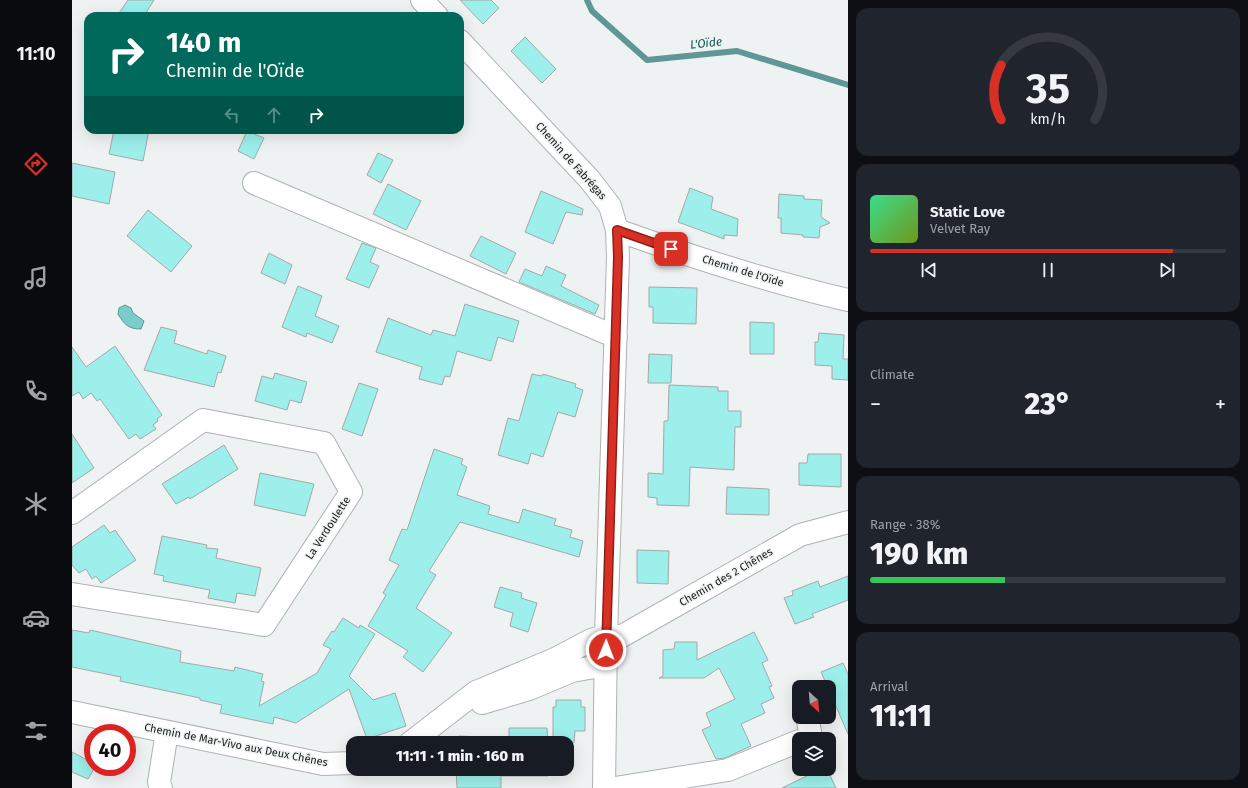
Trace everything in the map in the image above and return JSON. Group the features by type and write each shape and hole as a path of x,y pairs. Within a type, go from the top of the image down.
{"street":[{"path":"422,0 433,12"},
{"name":"Chemin de Fabrégas","path":"464,45 590,180 610,206 617,230 618,257 606,636 604,788"},
{"path":"254,183 616,337"},
{"name":"Chemin de l'Oïde","path":"617,230 671,249 802,290 848,300"},
{"name":"La Verdoulette","path":"72,513 203,420 324,443 351,492 264,625 72,594"},
{"name":"Chemin des 2 Chênes","path":"448,713 476,692 555,659 591,640 606,636 622,636 800,535 848,522"},
{"path":"419,736 448,713 529,689 572,671 606,665"},
{"name":"Chemin de Mar-Vivo aux Deux Chênes","path":"72,712 323,764 346,764"},
{"path":"161,788 159,782 167,732"},
{"path":"615,788 728,770 792,745"}],"water":[{"path":"125,305 131,308 133,313 144,321 141,329 130,327 120,318 118,314 119,308"}],"building":[{"path":"128,0 154,0 146,12 120,12"},
{"path":"460,0 491,0 499,8 483,24"},
{"path":"525,37 556,69 542,83 511,51"},
{"path":"113,134 148,134 143,161 109,154"},
{"path":"246,134 254,134 264,138 254,159 238,151"},
{"path":"378,153 393,160 381,183 367,175"},
{"path":"72,163 115,172 109,204 72,196"},
{"path":"388,184 421,201 406,230 373,214"},
{"path":"690,188 713,197 711,209 738,219 737,236 724,235 724,239 678,222"},
{"path":"541,191 583,209 582,215 566,212 553,244 525,232"},
{"path":"779,194 804,196 804,199 822,200 821,217 830,223 820,227 819,238 781,233 781,218 778,218"},
{"path":"148,210 192,246 171,272 127,236"},
{"path":"481,236 516,253 506,274 470,256"},
{"path":"362,243 376,248 370,262 379,266 369,288 346,279"},
{"path":"269,253 292,265 285,284 261,273"},
{"path":"546,266 566,275 561,286 599,305 595,314 519,282 525,269 542,276"},
{"path":"298,286 322,296 315,316 339,326 332,343 307,333 306,337 282,327"},
{"path":"649,287 697,288 696,324 653,323 653,307 649,307"},
{"path":"465,304 519,321 513,342 498,337 491,361 457,351 450,377 445,376 442,385 419,379 422,367 376,352 388,318 431,335 433,330 455,336"},
{"path":"750,322 774,323 774,354 750,354"},
{"path":"161,327 177,331 174,343 207,354 208,350 226,356 221,373 218,372 214,387 144,370"},
{"path":"819,333 844,335 843,359 848,359 848,380 832,379 832,366 815,365 815,342 818,342"},
{"path":"115,346 162,415 153,425 156,429 140,439 136,434 129,439 100,399 97,401 91,393 83,399 79,392 72,396 72,347 86,367"},
{"path":"649,354 672,355 671,383 648,383"},
{"path":"275,373 307,382 301,403 290,400 287,410 255,401 262,376 273,379"},
{"path":"532,374 542,376 543,374 576,384 575,387 583,390 575,417 558,412 543,457 531,453 528,464 498,455 508,418 519,421"},
{"path":"359,383 378,389 362,436 342,429"},
{"path":"669,385 718,387 718,391 728,391 728,411 741,411 741,427 735,427 734,470 690,467 689,506 657,505 657,498 648,497 648,473 663,474 664,421 668,421"},
{"path":"72,434 94,468 72,483"},
{"path":"224,445 238,469 190,499 189,497 176,504 162,484"},
{"path":"434,449 463,459 461,464 467,467 457,495 490,506 488,514 519,523 523,509 556,519 554,525 572,530 570,537 583,541 579,557 460,522 429,571 436,575 416,608 452,633 423,672 403,657 408,651 368,626 386,595 383,593 399,565 389,560 402,529 407,530"},
{"path":"808,454 841,454 841,487 799,485 799,463 807,463"},
{"path":"260,473 314,484 305,516 254,505"},
{"path":"727,487 769,489 769,515 726,514"},
{"path":"104,525 110,533 115,530 136,560 101,583 96,576 92,579 86,569 79,573 72,565 72,547"},
{"path":"162,536 207,545 206,548 218,549 216,558 261,568 255,596 237,593 235,603 208,598 210,590 163,581 164,576 154,574"},
{"path":"637,550 669,551 668,584 637,583"},
{"path":"848,576 848,600 812,614 814,617 795,624 784,598 793,595 792,591 818,581 820,587"},
{"path":"500,587 522,593 521,598 537,603 528,632 510,626 513,613 494,607"},
{"path":"343,618 359,628 360,625 375,634 349,676 373,700 395,693 406,726 376,736 366,736 349,689 296,723 274,717 273,724 220,713 222,705 200,700 200,698 120,681 121,677 72,667 72,630 89,633 90,630 181,651 180,662 234,671 235,667 263,674 261,681 264,682 259,706 317,673 331,649 323,645 332,631 334,632"},
{"path":"754,632 768,660 762,663 772,686 769,687 774,698 761,704 765,713 741,724 751,746 725,758 716,759 702,730 711,726 706,713 735,699 719,668 704,678 659,678 663,676 663,650 674,649 675,642 697,642 697,660"},
{"path":"843,663 848,674 848,734 836,706 836,680 824,680 821,672"},
{"path":"556,700 581,700 581,707 585,707 585,731 575,731 574,743 574,736 553,736 553,707 556,707"},
{"path":"509,728 547,728 548,736 509,736"},
{"path":"72,752 84,758 84,776 90,776 88,779 72,772"},
{"path":"456,776 501,776 501,788 457,788"},
{"path":"807,776 830,776 836,788 782,788"}],"waterway":[{"name":"L'Oïde","path":"587,0 592,11 647,60 737,51 848,85"}],"route":[{"path":"606,650 618,257 617,230 671,249"}]}
